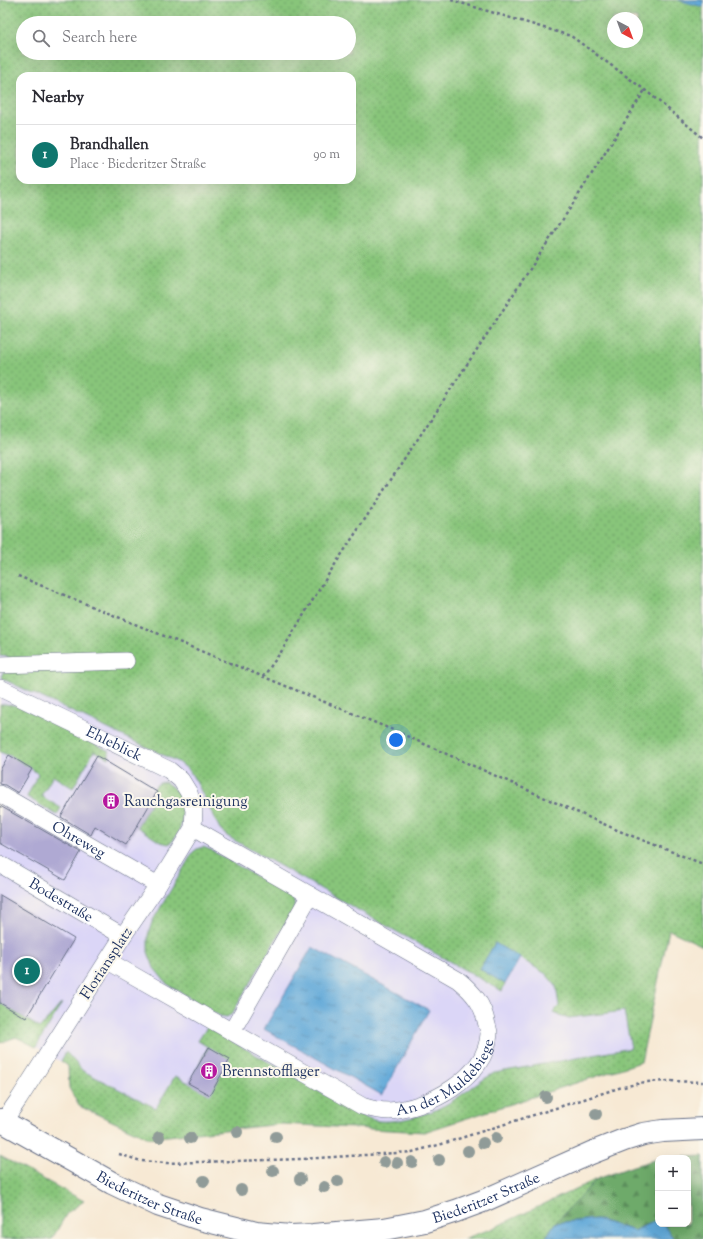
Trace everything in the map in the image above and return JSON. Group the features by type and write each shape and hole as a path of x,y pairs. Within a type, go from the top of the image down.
{"street":[{"name":"Biederitzer Straße","path":"2,1121 112,1183 158,1204 200,1219 249,1231 291,1236 384,1229 425,1221 483,1201 591,1153 642,1134 703,1129"}],"lane":[{"path":"0,665 126,661"},
{"name":"Ehleblick","path":"0,688 169,770 181,780 189,793 194,810 193,828"},
{"name":"Ohreweg","path":"0,794 158,885"},
{"name":"Floriansplatz","path":"2,1121 19,1099 123,936 158,885 193,828"},
{"name":"An der Muldebiege","path":"108,960 362,1106 374,1110 388,1111 418,1106 442,1096 472,1071 480,1060 486,1047 489,1034 486,1019 481,1004 470,990 458,980 193,828"},
{"name":"Bodestraße","path":"0,864 123,936"},
{"path":"232,1032 310,895"}],"path":[{"path":"451,0 571,36 645,90 703,138"},
{"path":"262,677 281,652 335,566 563,220 645,90"},
{"path":"18,576 468,762 617,830 703,864"},
{"path":"114,1152 141,1161 166,1163 412,1152 442,1144 619,1088 651,1082 703,1082"}],"shaded area":[{"path":"0,652 669,930 641,1062 424,1132 282,1124 149,1138 79,1106 69,1088 68,1066 16,1037 0,1043"}],"green space":[{"path":"0,0 703,0 703,946 669,930 641,1062 424,1132 282,1124 149,1138 79,1106 69,1088 68,1066 61,1061 66,1052 83,1071 156,1108 175,1076 189,1083 208,1047 198,1041 207,1027 366,1118 379,1121 406,1119 442,1107 494,1073 631,1048 624,1011 569,1018 553,1013 559,1006 556,986 546,974 495,943 480,969 505,984 502,991 227,836 220,829 189,770 180,763 3,679 2,675 9,657 0,656"},
{"path":"5,704 19,706 109,751 109,758 94,751 73,788 53,776 41,796 61,808 57,815 27,797 38,774 10,756 0,752 0,705"},
{"path":"165,782 178,793 182,810 180,830 169,844 160,842 137,827 157,792 153,790 154,788 158,784"},
{"path":"203,847 211,850 293,898 295,907 232,1014 227,1017 220,1016 167,984 154,968 148,952 148,935 152,922 193,852"},
{"path":"0,1003 40,1028 62,1003 36,1047 16,1037 0,1043"},
{"path":"0,1156 84,1201 67,1213 52,1239 0,1239"},
{"path":"703,1156 703,1239 674,1239 665,1227 691,1227 691,1157"},
{"path":"655,1160 655,1220 634,1231 596,1219 555,1223 597,1179"},
{"path":"597,1179 555,1223 545,1239 463,1239 491,1229"}],"water":[{"path":"678,0 703,0 703,7"},
{"path":"495,943 520,958 505,984 480,969"},
{"path":"312,947 429,1010 382,1095 264,1029"},
{"path":"596,1219 634,1231 655,1220 655,1227 665,1227 674,1239 545,1239 555,1223"}],"building":[{"path":"9,755 32,769 18,793 5,785 0,784 0,770"},
{"name":"Rauchgasreinigung","path":"97,756 157,792 126,845 95,826 91,835 61,817"},
{"path":"0,806 81,852 65,880 0,843"},
{"path":"0,895 74,939 26,1018 0,1003"},
{"name":"Brennstofflager","path":"209,1047 230,1059 210,1095 188,1083"}],"place":[{"name":"Rauchgasreinigung","path":"111,801"},
{"name":"Brandhallen","path":"27,971"},
{"name":"Brennstofflager","path":"209,1071"}]}
